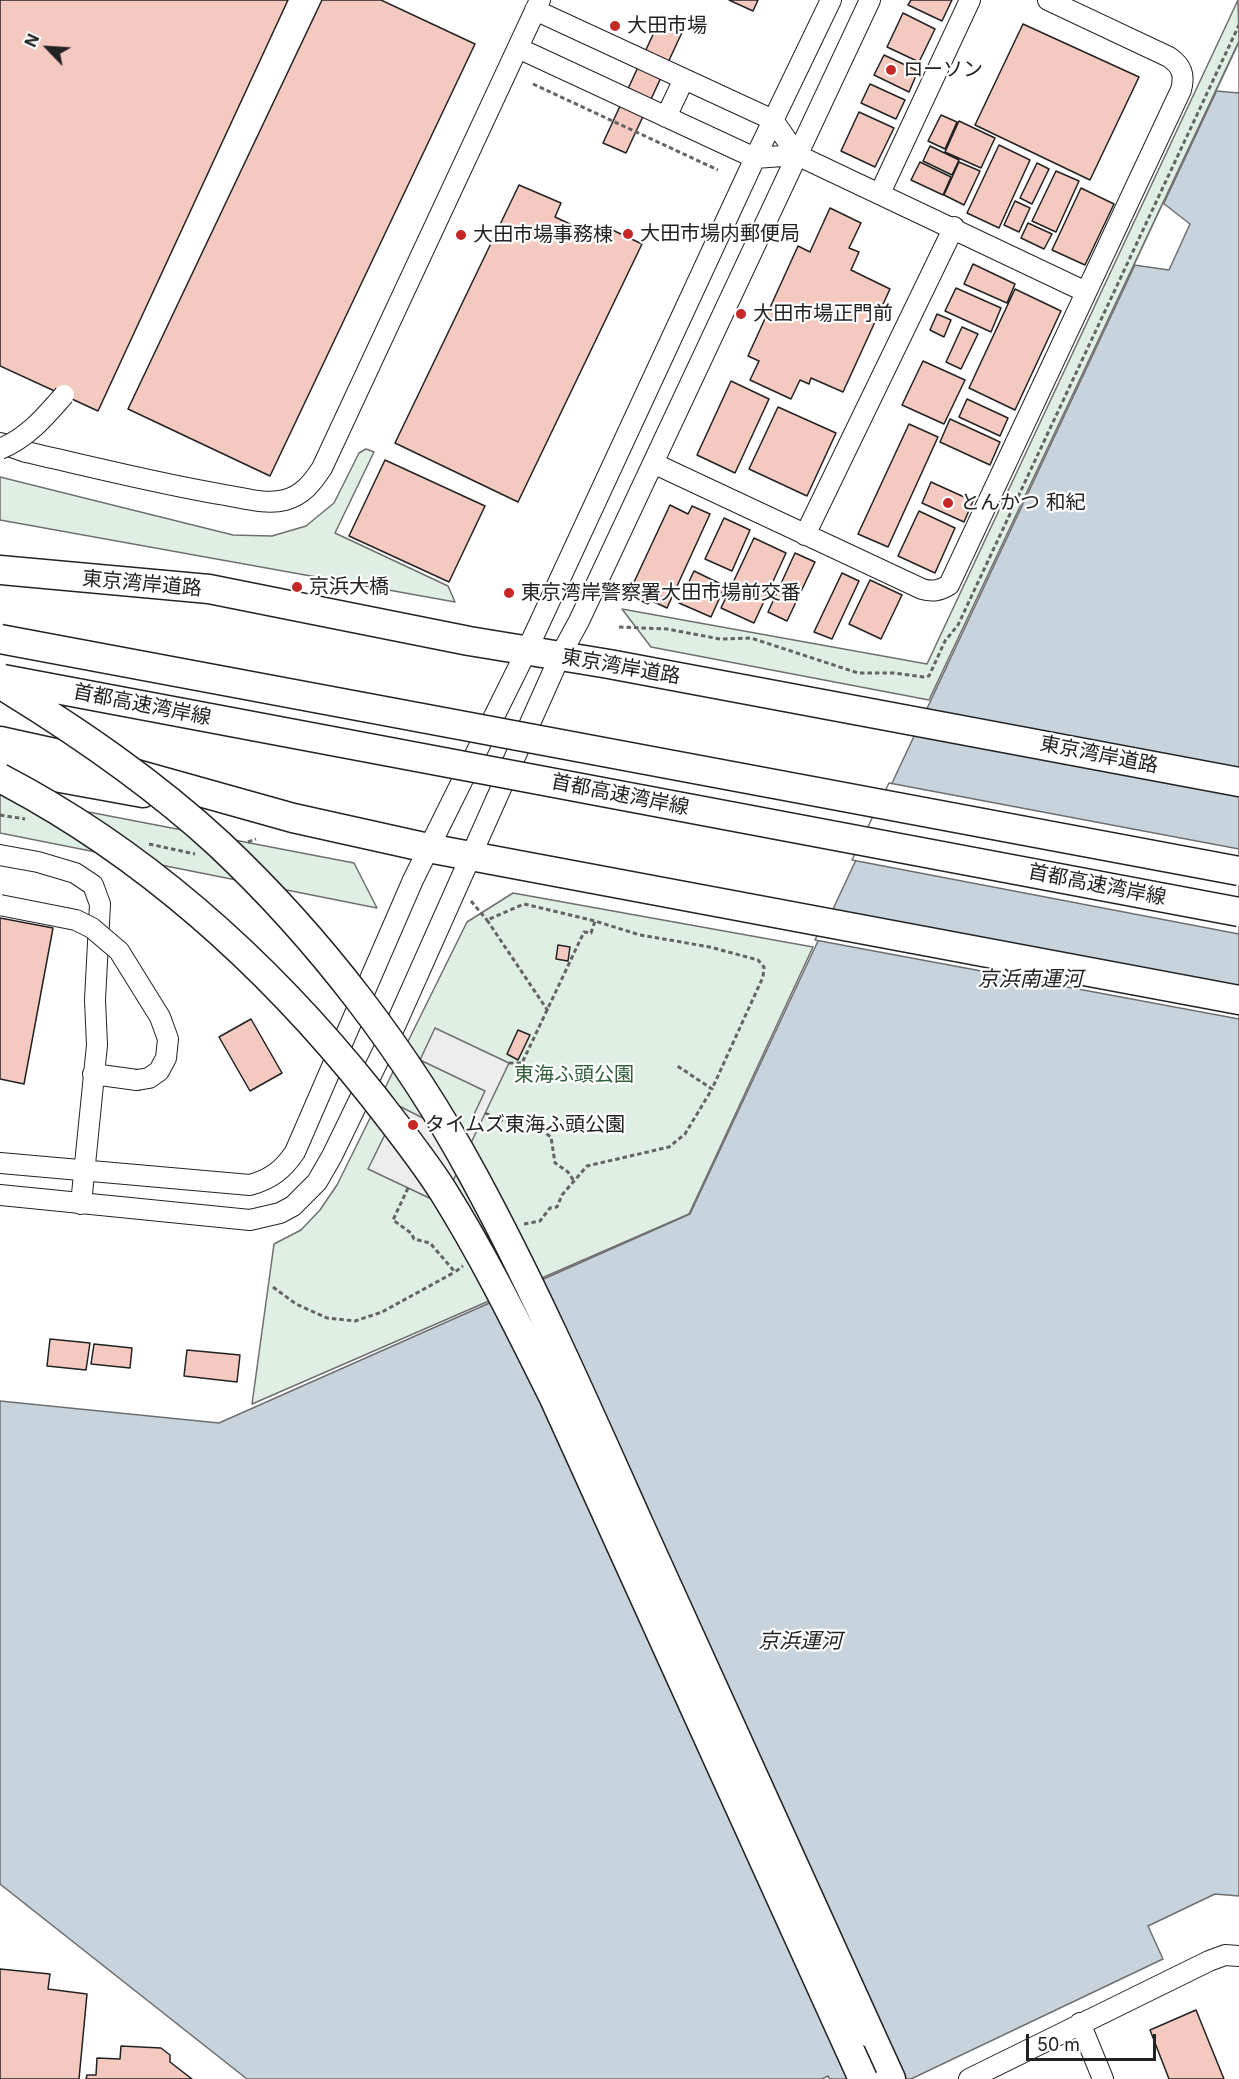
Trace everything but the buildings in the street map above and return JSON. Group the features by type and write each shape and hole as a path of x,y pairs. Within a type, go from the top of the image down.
{"highway":[{"path":"0,551 123,582"},
{"name":"東京湾岸道路","path":"0,570 209,589 1239,782"},
{"name":"首都高速湾岸線","path":"0,639 1239,871"},
{"name":"首都高速湾岸線","path":"0,678 1239,912"},
{"path":"0,684 65,724 128,770 218,843 320,950 401,1057 473,1174 524,1274 891,2079"},
{"path":"0,741 86,760 293,818"},
{"path":"0,767 293,818 428,848 1239,1000"},
{"path":"0,778 73,820 125,856 218,930 263,972 354,1072 442,1189 499,1288 554,1398 863,2079"}],"street":[{"path":"0,1163 250,1185 266,1180 287,1165 296,1152 428,848 527,650 755,158 831,0"},
{"path":"0,1195 250,1220 280,1213 293,1206 317,1182 396,1024 560,656 579,621 870,0"},
{"path":"880,193 970,0"},
{"path":"653,463 921,589 930,592 940,591 948,585 1181,90 1184,78 1177,63 1169,57 1048,0"},
{"path":"0,443 26,452 180,487 250,499 283,501 301,494 322,468 538,5 684,79 773,120 797,155"},
{"path":"518,48 755,158 797,155 954,227 1086,292"},
{"path":"666,117 684,79"},
{"path":"805,535 954,227"},
{"path":"0,449 18,441 37,425 64,395"},
{"path":"0,855 38,862 75,873 93,885 100,904 95,1000 97,1045 81,1204"},
{"path":"0,905 76,920 92,927 119,951 160,1017 168,1039 166,1058 159,1071 149,1078 137,1080 93,1074"},
{"path":"969,2079 1209,1961 1225,1955 1239,1956"},
{"path":"1080,2023 1103,2079"}],"path":[{"path":"620,627 667,630 720,639 751,638 858,673 929,676 945,641 958,625 1239,26"},
{"path":"533,84 718,170"},
{"path":"471,901 487,920 548,1011"},
{"path":"487,920 524,904 595,921 640,935 710,947 758,960 764,968 763,977 712,1089 686,1134 669,1146 587,1166 562,1195 557,1207 550,1208 540,1221 519,1225"},
{"path":"509,1063 522,1063 584,932 591,933 595,921"},
{"path":"676,1065 712,1089"},
{"path":"485,1113 505,1122 518,1119 551,1137 555,1163 568,1172 574,1181"},
{"path":"408,1188 393,1221 411,1233 414,1239 430,1243 455,1272"},
{"path":"273,1287 296,1304 327,1318 355,1321 382,1312 464,1265"}],"green space":[{"path":"1238,0 1239,41 929,700 651,647 622,609 927,664"},
{"path":"366,449 374,452 335,533 448,586 455,602 0,520 0,477 233,535 272,536 306,526 334,503 359,453"},
{"path":"0,795 354,863 377,908 0,833"},
{"name":"東海ふ頭公園","path":"513,893 813,947 689,1214 252,1404 274,1244 301,1230 320,1210 337,1185 467,922"}],"shaded area":[{"name":"タイムズ東海ふ頭公園","path":"435,1028 509,1063 442,1204 368,1169 399,1106 463,1138 485,1091 420,1060"}],"water":[{"name":"京浜運河","path":"1239,43 1239,1896 1215,1894 1148,1926 1163,1959 911,2079 830,2079 828,2076 822,2079 247,2079 0,1884 0,1401 219,1423 690,1214"}],"pier":[{"path":"1239,42 1239,93 1216,91"},
{"path":"1163,203 1190,224 1169,270 1134,265"},
{"path":"889,783 1239,849 1239,934 852,860"},
{"path":"828,913 1239,991 1239,1019 815,940"}],"place":[{"name":"大田市場","path":"615,26"},
{"name":"ローソン","path":"891,70"},
{"name":"大田市場内郵便局","path":"628,234"},
{"name":"大田市場事務棟","path":"461,235"},
{"name":"大田市場正門前","path":"741,314"},
{"name":"とんかつ 和紀","path":"948,503"},
{"name":"京浜大橋","path":"297,587"},
{"name":"東京湾岸警察署大田市場前交番","path":"509,593"},
{"name":"タイムズ東海ふ頭公園","path":"413,1125"}],"water label":[{"name":"京浜南運河","path":"1030,980"}]}
